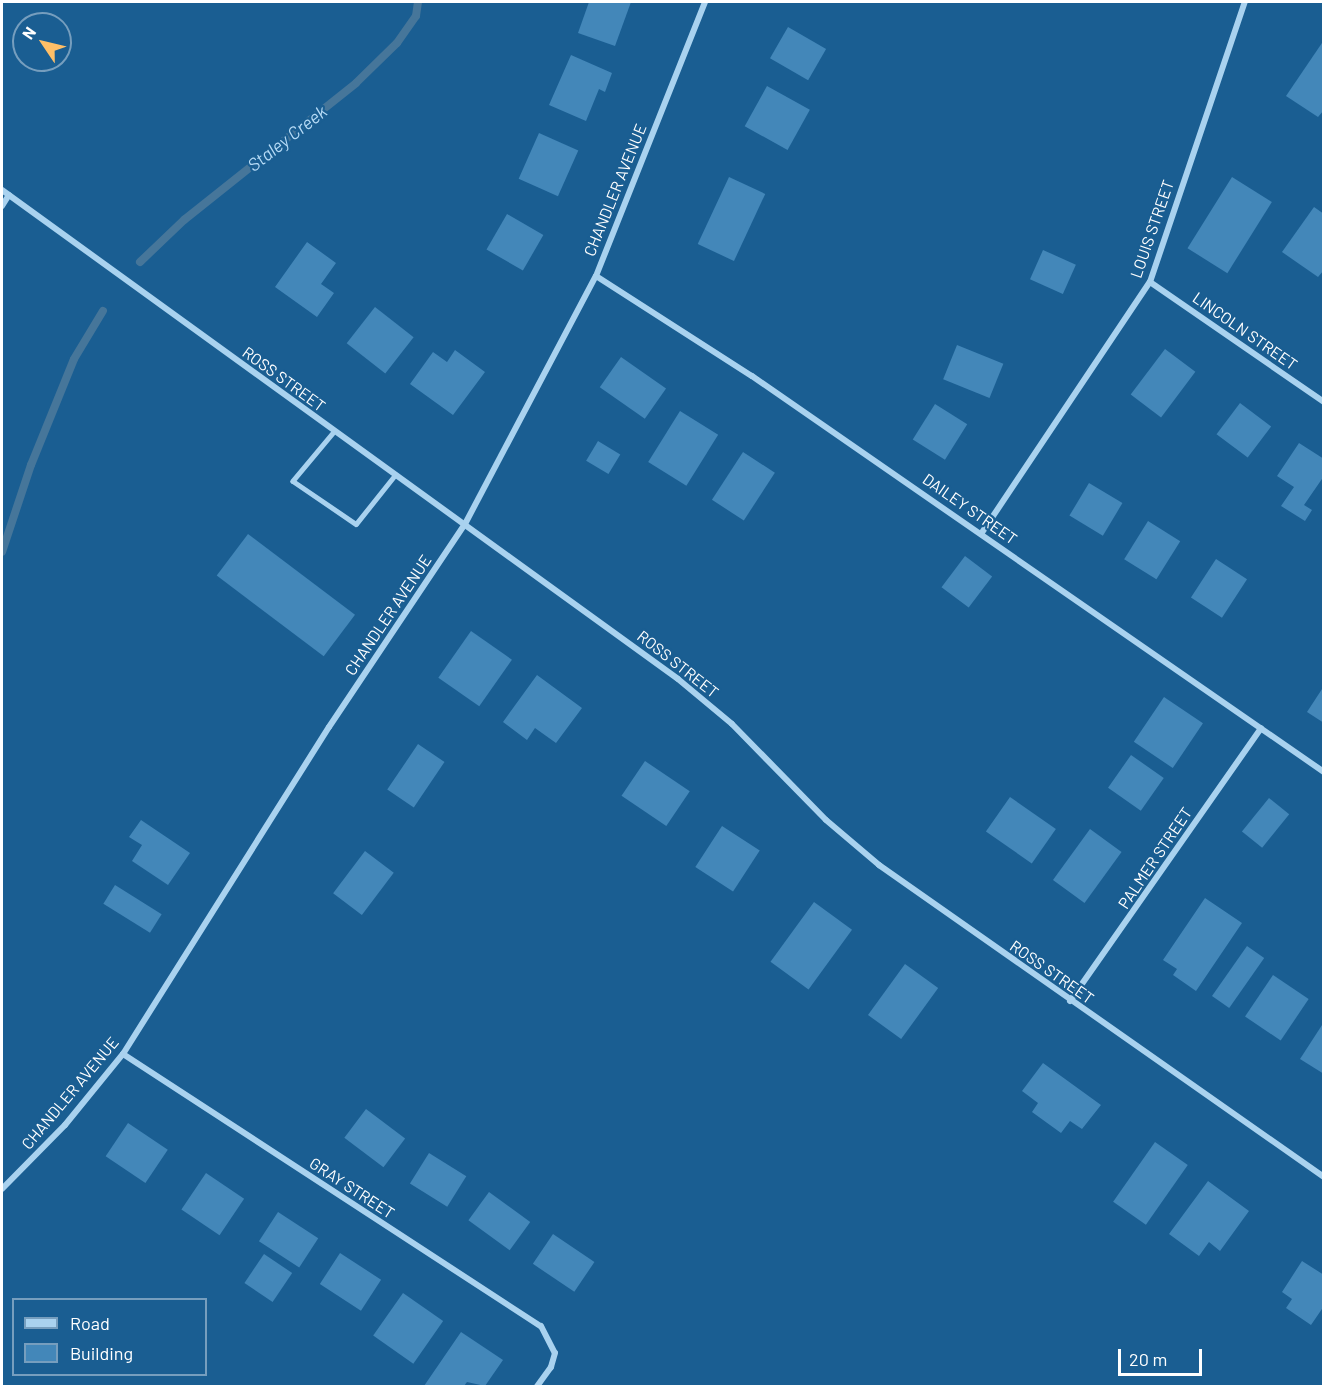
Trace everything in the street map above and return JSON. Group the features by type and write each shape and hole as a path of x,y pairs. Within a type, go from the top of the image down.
{"street":[{"name":"CHANDLER AVENUE","path":"2,1189 64,1125 123,1054 329,727 465,524 596,276 705,2"},
{"name":"LOUIS STREET","path":"981,534 1150,282 1245,2"},
{"name":"ROSS STREET","path":"2,190 678,679 732,724 826,820 879,865 1070,1001 1323,1176"},
{"path":"2,206 9,195"},
{"name":"DAILEY STREET","path":"596,276 752,376 1323,772"},
{"name":"LINCOLN STREET","path":"1150,282 1323,402"},
{"name":"PALMER STREET","path":"1070,1001 1261,728"},
{"name":"GRAY STREET","path":"123,1054 541,1326 555,1353 537,1386"}],"lane":[{"path":"334,432 293,481 356,524 395,475"}],"building":[{"path":"589,2 631,2 615,46 578,33"},
{"path":"788,27 826,49 808,80 770,58"},
{"path":"1324,40 1324,110 1318,117 1286,96"},
{"path":"571,55 612,73 605,92 599,89 586,121 549,105"},
{"path":"767,86 810,110 788,150 745,126"},
{"path":"539,133 578,150 558,196 519,179"},
{"path":"729,177 765,194 734,261 698,244"},
{"path":"1232,177 1272,202 1227,273 1187,248"},
{"path":"1314,207 1324,214 1324,270 1318,277 1282,252"},
{"path":"507,214 543,235 523,271 486,250"},
{"path":"307,242 336,263 321,284 334,293 317,317 275,287"},
{"path":"1043,250 1076,265 1063,294 1030,279"},
{"path":"375,307 414,337 385,373 347,343"},
{"path":"957,345 1003,364 989,398 943,379"},
{"path":"1165,349 1195,372 1161,417 1131,395"},
{"path":"455,350 485,372 453,415 410,384 433,352 447,362"},
{"path":"621,357 666,389 645,419 600,387"},
{"path":"1240,403 1271,426 1248,458 1217,434"},
{"path":"935,404 967,424 945,460 913,440"},
{"path":"680,411 718,435 686,486 648,462"},
{"path":"598,441 620,454 608,474 586,461"},
{"path":"1299,443 1324,459 1324,476 1304,505 1312,510 1305,521 1281,506 1294,487 1277,476"},
{"path":"743,452 775,473 744,521 712,500"},
{"path":"1089,483 1122,503 1103,536 1069,516"},
{"path":"1148,521 1180,541 1156,579 1124,559"},
{"path":"248,534 355,615 324,656 217,576"},
{"path":"965,556 992,576 969,608 942,587"},
{"path":"1216,559 1247,579 1222,618 1191,598"},
{"path":"471,631 512,660 479,706 438,678"},
{"path":"537,675 582,708 556,743 535,728 527,740 503,722"},
{"path":"1324,686 1324,723 1307,712"},
{"path":"1164,697 1203,723 1173,768 1134,742"},
{"path":"418,744 445,762 414,807 387,790"},
{"path":"1131,755 1164,778 1141,811 1108,788"},
{"path":"645,761 690,791 666,826 622,796"},
{"path":"1010,797 1056,829 1032,864 986,831"},
{"path":"1269,798 1289,814 1262,848 1242,831"},
{"path":"141,820 190,853 168,885 132,861 142,845 129,837"},
{"path":"722,826 760,851 733,892 695,867"},
{"path":"1090,829 1122,852 1085,903 1053,880"},
{"path":"365,851 394,873 362,915 333,893"},
{"path":"115,885 162,914 150,933 103,904"},
{"path":"1205,898 1242,923 1196,991 1173,975 1177,969 1163,960"},
{"path":"814,902 852,930 809,989 771,962"},
{"path":"1247,946 1264,958 1229,1008 1212,996"},
{"path":"905,964 938,988 901,1039 868,1015"},
{"path":"1273,975 1309,999 1281,1040 1245,1016"},
{"path":"1324,1022 1324,1074 1300,1059"},
{"path":"1043,1063 1101,1105 1082,1129 1070,1121 1061,1133 1032,1112 1038,1103 1022,1091"},
{"path":"366,1109 405,1138 383,1167 344,1138"},
{"path":"128,1123 168,1150 145,1183 106,1156"},
{"path":"1155,1142 1188,1165 1146,1225 1113,1202"},
{"path":"429,1153 466,1176 447,1207 410,1184"},
{"path":"206,1173 244,1199 220,1235 181,1209"},
{"path":"1208,1181 1249,1211 1220,1251 1209,1242 1199,1256 1169,1234"},
{"path":"489,1192 530,1222 510,1250 468,1220"},
{"path":"278,1212 318,1238 299,1267 259,1241"},
{"path":"553,1234 594,1262 574,1292 533,1264"},
{"path":"340,1253 381,1280 361,1311 320,1284"},
{"path":"264,1254 292,1273 273,1302 244,1283"},
{"path":"1302,1261 1324,1275 1324,1306 1311,1325 1286,1308 1292,1299 1282,1292"},
{"path":"403,1293 443,1321 413,1364 373,1336"},
{"path":"461,1332 503,1360 485,1386 467,1382 464,1386 424,1386"}],"waterway":[{"name":"Staley Creek","path":"140,262 184,220 356,83 397,43 416,16 418,2"},
{"name":"Staley Creek","path":"2,552 31,465 74,359 103,311"}]}
